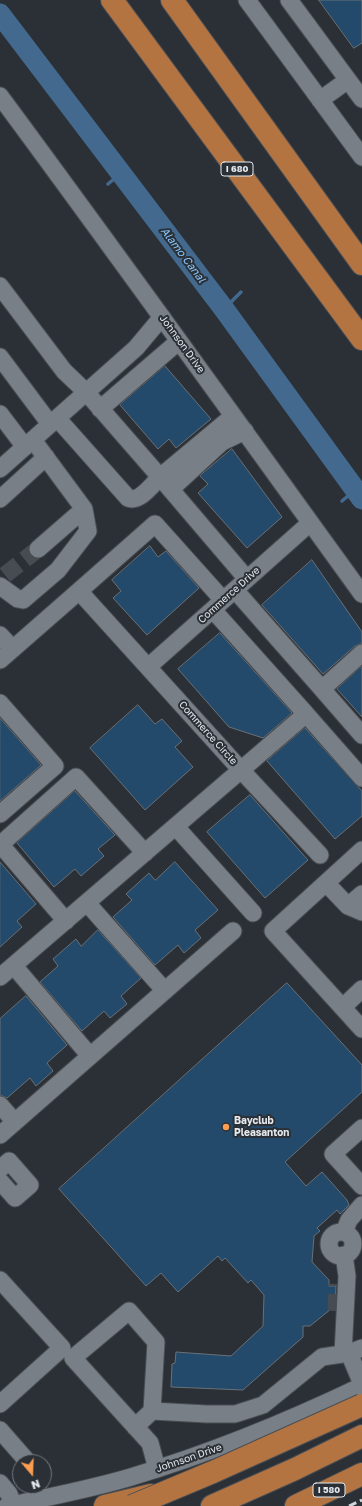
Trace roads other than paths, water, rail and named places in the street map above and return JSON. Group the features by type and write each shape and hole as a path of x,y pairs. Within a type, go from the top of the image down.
{"highway":[{"name":"I 680","path":"112,0 362,338"},
{"path":"172,0 362,264"},
{"path":"132,1506 233,1464 362,1405"},
{"path":"105,1506 188,1485 238,1469 284,1451 362,1413"},
{"path":"212,1506 295,1469 362,1436"},
{"name":"I 580","path":"296,1506 362,1474"}],"street":[{"path":"246,0 362,157"},
{"path":"289,0 362,99"},
{"path":"320,100 348,80"},
{"name":"Johnson Drive","path":"2,102 180,341 362,594"},
{"path":"0,286 64,371 86,392 247,578"},
{"path":"0,469 136,348 162,317"},
{"path":"100,409 180,341"},
{"path":"0,357 54,421 128,498 138,498 166,483 222,442 245,432"},
{"path":"0,414 29,443 46,457 84,508 88,531 58,570 23,600 18,599 2,580"},
{"path":"166,483 233,416"},
{"path":"0,499 46,457"},
{"path":"38,549 84,508"},
{"name":"Commerce Drive","path":"148,666 310,523"},
{"path":"0,660 155,524 223,600 306,714 362,778"},
{"name":"Commerce Circle","path":"0,977 241,770 148,666 78,591"},
{"path":"223,600 322,689 362,735"},
{"path":"0,635 13,649"},
{"path":"322,689 362,653"},
{"path":"0,703 56,766 0,814"},
{"path":"306,714 241,770 320,855"},
{"path":"66,921 0,845 76,777 145,853"},
{"path":"176,827 253,913"},
{"path":"362,850 273,931 362,1029"},
{"path":"326,883 355,909 362,894"},
{"path":"87,903 164,991"},
{"path":"0,1135 233,931"},
{"path":"14,966 90,1056"},
{"path":"342,1007 362,990"},
{"path":"0,1105 15,1122"},
{"path":"362,1128 333,1154 362,1186"},
{"path":"0,1170 9,1161 30,1185 15,1198 0,1181"},
{"path":"347,1352 349,1220 362,1205"},
{"path":"337,1284 348,1246"},
{"path":"0,1280 62,1348 0,1404"},
{"path":"135,1427 152,1411 156,1342 129,1311 73,1358 135,1427 150,1443 157,1469"},
{"path":"336,1311 347,1352 362,1385"},
{"path":"152,1411 235,1414 263,1405 322,1357 347,1352"},
{"name":"Johnson Drive","path":"52,1489 157,1469 258,1433 295,1418 362,1385"},
{"path":"0,1430 21,1454"},
{"path":"0,1482 9,1494 10,1505"},
{"name":"Johnson Drive","path":"10,1505 36,1494"}],"waterway":[{"name":"Alamo Canal","path":"0,14 224,309 362,499"},
{"path":"108,184 121,173"},
{"path":"224,309 241,292"},
{"path":"342,501 355,490"}],"tunnel":[{"path":"5,575 38,549"},
{"path":"336,1311 337,1284"}],"railway":[{"path":"349,1506 362,1500"}],"place":[{"name":"Bayclub Pleasanton","path":"226,1127"}]}
